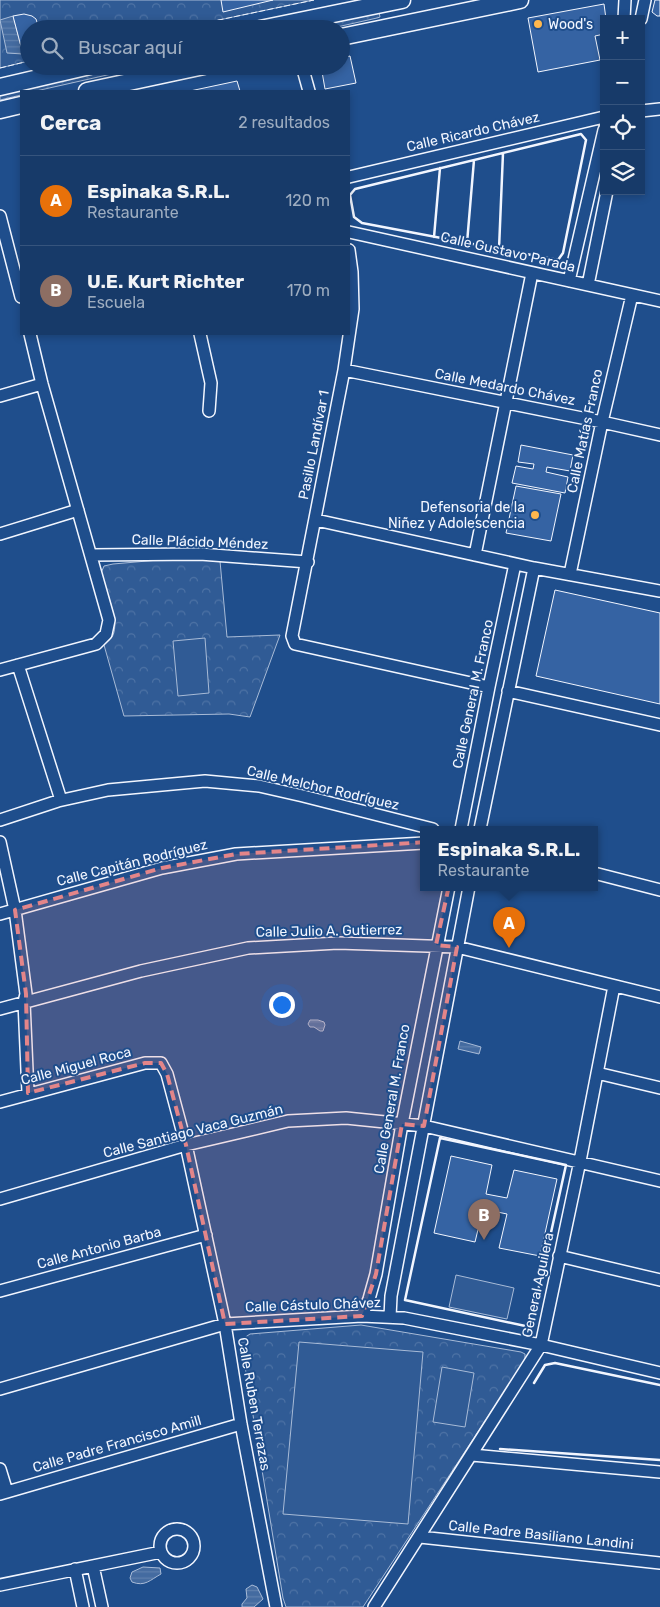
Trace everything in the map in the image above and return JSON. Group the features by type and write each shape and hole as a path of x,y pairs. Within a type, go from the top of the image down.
{"main road":[{"path":"350,35 520,0"},
{"path":"305,20 394,2 393,26"},
{"path":"0,87 51,75"},
{"path":"98,90 142,86 176,75"},
{"path":"0,110 20,106"}],"street":[{"path":"624,15 625,0"},
{"path":"642,15 645,0"},
{"path":"305,75 309,90"},
{"path":"645,111 660,109"},
{"name":"Calle Ricardo Chávez","path":"350,177 600,118"},
{"path":"569,281 600,147"},
{"path":"588,285 606,195"},
{"path":"0,216 6,256 20,294"},
{"name":"Calle Gustavo Parada","path":"350,232 660,301"},
{"name":"Pasillo Landívar 1","path":"350,257 353,309 350,329"},
{"path":"475,555 532,273"},
{"name":"Calle Matías Franco","path":"570,574 602,422 632,295"},
{"path":"0,670 96,644 106,634 109,620 42,384 30,335"},
{"path":"200,335 211,383 209,411"},
{"name":"Pasillo Landívar 1","path":"349,335 316,520 292,636 295,644 489,687"},
{"name":"Calle Medardo Chávez","path":"344,370 660,435"},
{"path":"0,396 42,384"},
{"path":"0,534 78,510"},
{"path":"316,520 534,568 660,591"},
{"name":"Calle Plácido Méndez","path":"91,555 200,554 308,562"},
{"name":"Calle General M. Franco","path":"462,826 515,564"},
{"path":"481,826 534,568"},
{"path":"504,617 522,621"},
{"path":"18,664 62,800"},
{"path":"508,691 660,726"},
{"name":"Calle Melchor Rodríguez","path":"0,820 62,800 108,790 205,781 259,786 422,826"},
{"path":"0,842 15,910 26,994 24,1002 28,1093"},
{"name":"Calle Capitán Rodríguez","path":"0,914 162,868 236,854 420,843"},
{"path":"598,875 660,890"},
{"name":"Calle General M. Franco","path":"362,1316 369,1300 376,1274 402,1124 448,891"},
{"path":"390,1317 391,1296 468,891"},
{"name":"Calle Julio A. Gutierrez","path":"0,1009 141,971 248,948 338,943 457,947 660,997"},
{"name":"General Aguilera","path":"374,1607 541,1345 580,1161 614,986"},
{"name":"Calle Miguel Roca","path":"0,1102 145,1063 160,1063"},
{"name":"Calle Ruben Terrazas","path":"160,1063 167,1074 186,1145 225,1324 241,1424 276,1607"},
{"path":"597,1073 660,1088"},
{"name":"Calle Santiago Vaca Guzmán","path":"0,1199 186,1145 288,1122 346,1118 424,1126 660,1181"},
{"name":"Calle Antonio Barba","path":"0,1291 206,1235"},
{"path":"559,1256 660,1280"},
{"name":"Calle Cástulo Chávez","path":"0,1389 225,1324 362,1316 390,1317 541,1345 660,1373"},
{"name":"Calle Padre Francisco Amill","path":"3,1493 241,1424"},
{"path":"472,1455 660,1472"},
{"path":"0,1469 3,1493"},
{"name":"Calle Padre Basiliano Landini","path":"420,1536 660,1563"},
{"path":"0,1584 161,1552"},
{"path":"93,1566 102,1607"},
{"path":"75,1569 82,1607"}],"highlighted area":[{"path":"459,840 436,945 457,947 424,1126 402,1124 376,1274 362,1316 225,1324 186,1145 167,1074 161,1063 145,1063 28,1093 26,994 15,910 162,868 236,854"}],"green space":[{"path":"0,0 314,0 219,20 20,20 20,63 0,68"},
{"path":"379,12 380,17 350,24 350,20 339,20"},
{"path":"81,75 107,75 40,90 20,90 20,95 0,100 0,94"},
{"path":"170,559 220,561 227,637 280,635 250,717 229,714 124,716 104,645 113,636 115,626 113,611 101,573 104,566 113,564"},
{"path":"361,1325 521,1352 525,1354 525,1360 363,1607 286,1607 241,1342 250,1334"}],"shaded area":[{"path":"13,16 20,43 20,54 7,53 0,20"},
{"path":"205,638 209,693 178,696 173,641"},
{"path":"310,1020 324,1022 323,1031 310,1027 308,1024"},
{"path":"460,1041 481,1047 479,1054 458,1049"},
{"path":"456,1275 514,1288 507,1319 449,1307"},
{"path":"299,1342 423,1352 408,1524 283,1514"},
{"path":"442,1367 474,1373 465,1427 433,1422"},
{"path":"143,1567 160,1568 161,1574 144,1583 132,1582 130,1578 132,1572"},
{"path":"252,1585 257,1587 263,1599 254,1607 242,1607 247,1598 246,1589"}],"building":[{"path":"221,0 273,0 223,12"},
{"path":"655,0 660,0 660,16 652,12"},
{"path":"604,4 605,15 600,15 600,35 595,36 600,60 538,72 528,18"},
{"path":"24,14 32,16 36,20 20,20 20,43 13,16"},
{"path":"350,56 356,83 325,89 323,75 350,75"},
{"path":"237,81 240,90 195,90"},
{"path":"521,445 573,455 570,471 547,467 546,472 568,477 565,493 512,483 516,466 533,469 534,464 518,462"},
{"path":"516,486 561,494 551,541 506,533"},
{"path":"555,590 660,613 660,704 536,676"},
{"path":"451,1156 492,1165 486,1194 507,1198 514,1170 557,1179 540,1256 499,1248 507,1214 483,1209 475,1242 434,1233"}],"fence":[{"path":"219,20 314,0"},
{"path":"0,68 20,63"}],"wall":[{"path":"581,134 586,140 563,253 558,260 362,223 354,217 350,195 355,189 581,134"},
{"path":"499,249 503,153"},
{"path":"467,243 474,160"},
{"path":"434,237 440,168"},
{"path":"440,1138 566,1165 530,1327 405,1300 440,1138"},
{"path":"534,1383 545,1365 555,1363 660,1385"},
{"path":"500,1449 660,1460"}],"place":[{"name":"Wood's","path":"538,24"},
{"name":"Defensoria de la Niñez y Adolescencia","path":"535,515"},
{"name":"Espinaka S.R.L.","path":"509,948"},
{"name":"U.E. Kurt Richter","path":"484,1240"}]}
